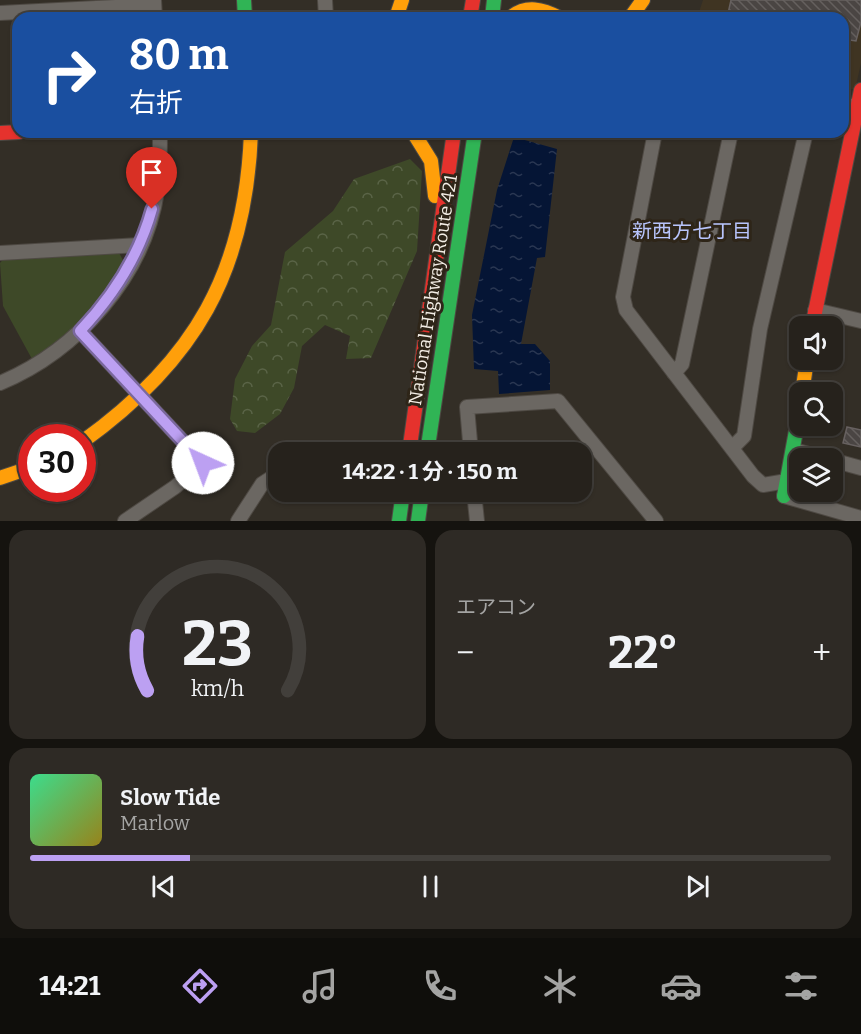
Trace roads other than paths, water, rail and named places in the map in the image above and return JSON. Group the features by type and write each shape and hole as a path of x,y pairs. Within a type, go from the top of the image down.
{"main road":[{"path":"521,12 534,8 545,12"},
{"path":"814,316 859,110 861,90"},
{"path":"96,432 141,397 194,332 225,275 248,193 251,138"},
{"path":"417,138 429,154 435,177 430,247 432,297"},
{"name":"National Highway Route 421","path":"411,442 453,138"},
{"name":"National Highway Route 421","path":"429,442 474,138"},
{"path":"784,496 789,471"},
{"path":"0,478 18,472"},
{"path":"399,521 402,502"},
{"path":"418,521 420,502"},
{"path":"421,502 423,521"}],"street":[{"path":"31,12 154,8"},
{"path":"0,383 50,356 80,331 108,299 130,266 140,245 157,194 160,138"},
{"path":"655,138 623,297 626,310 763,485 787,481"},
{"path":"674,373 682,364 730,138"},
{"path":"732,448 744,436 760,329 805,138"},
{"path":"0,253 140,245"},
{"path":"815,310 861,321"},
{"path":"80,331 203,463 175,486 124,521"},
{"path":"470,442 467,407 558,400 656,521"},
{"path":"843,463 861,468"},
{"path":"238,521 262,484 268,480"},
{"path":"784,496 861,518"},
{"path":"475,502 477,521"}],"water":[{"path":"514,138 557,149 545,257 537,258 521,344 535,344 550,361 550,390 499,394 498,371 474,369 472,315 497,190"}],"district":[{"name":"新西方七丁目","path":"692,231"}]}
